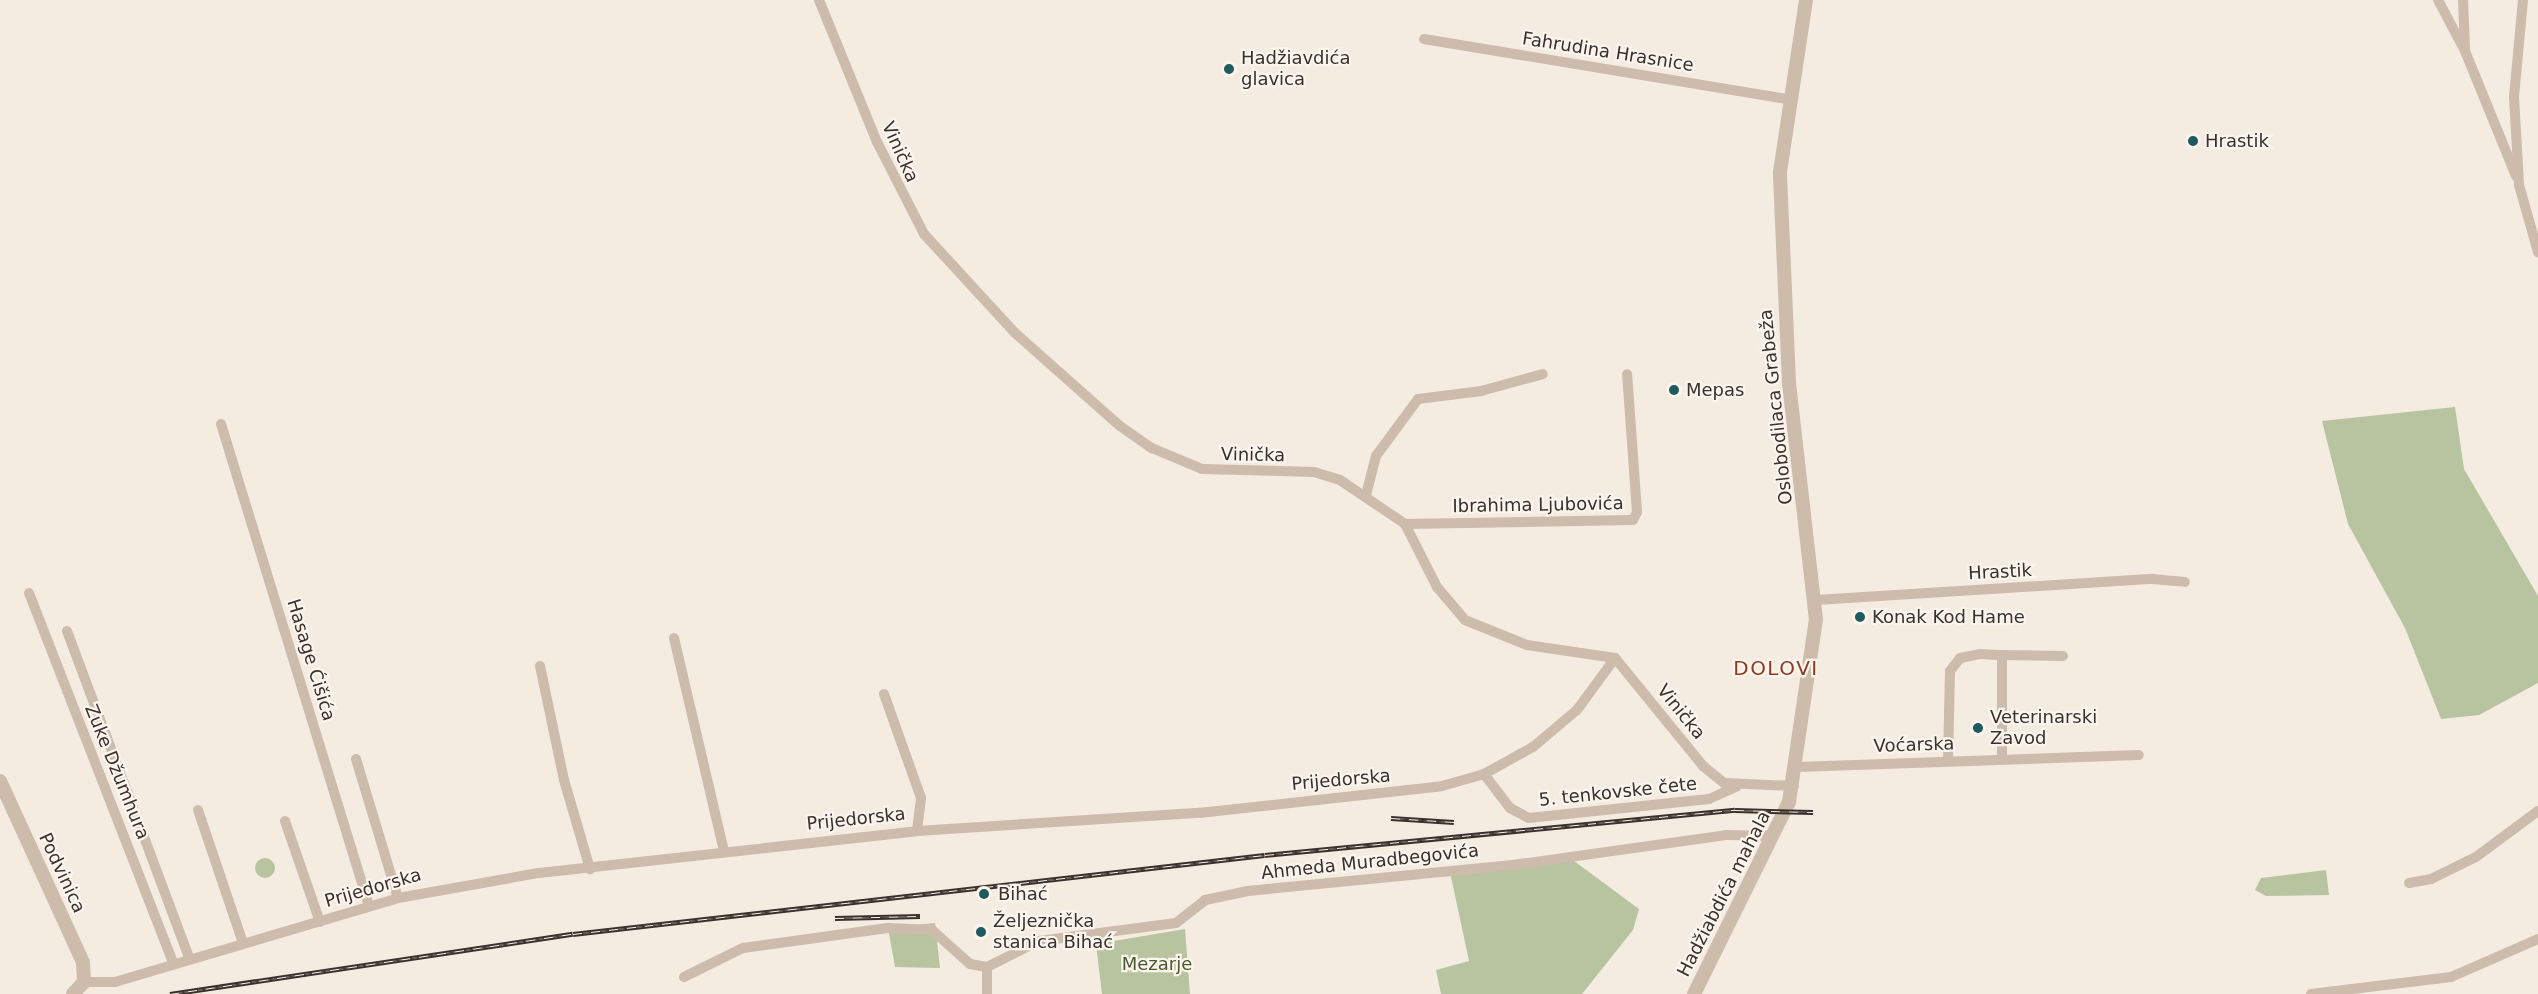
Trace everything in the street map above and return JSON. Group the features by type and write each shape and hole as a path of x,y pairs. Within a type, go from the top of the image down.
{"street":[{"name":"Vinička","path":"819,0 903,199 943,259 1014,332 1120,426 1171,457 1215,471 1314,472 1366,495 1405,525 1437,588 1465,620 1527,645 1615,658 1703,766 1736,787"},
{"name":"Oslobodilaca Grabeža","path":"1786,809 1798,767 1816,600 1784,302 1780,172 1788,99 1806,0"},
{"path":"2438,0 2465,51 2519,184 2538,252"},
{"path":"2463,0 2465,51"},
{"path":"2519,184 2514,97 2523,0"},
{"name":"Fahrudina Hrasnice","path":"1424,39 1788,99"},
{"path":"1366,495 1376,456 1418,399 1481,391 1543,374"},
{"name":"Ibrahima Ljubovića","path":"1405,525 1633,520 1637,512 1628,374"},
{"name":"Hasage Ćišića","path":"220,424 369,906"},
{"name":"Hrastik","path":"1816,600 2152,579 2185,582"},
{"name":"Zuke Džumhura","path":"29,593 173,963"},
{"path":"67,631 189,958"},
{"path":"674,638 724,852"},
{"path":"2002,655 2002,758"},
{"path":"1948,760 1953,662 1968,656 2063,656"},
{"name":"Prijedorska","path":"84,982 115,982 189,958 398,898 590,869 917,831 1349,799 1442,786 1484,774 1516,758 1577,710 1615,658"},
{"path":"540,666 564,780 590,869"},
{"path":"884,694 921,798 917,831"},
{"name":"Voćarska","path":"1798,767 2002,758 2139,756"},
{"path":"357,759 398,898"},
{"name":"5. tenkovske čete","path":"1484,774 1510,808 1529,818 1709,799 1736,787"},
{"name":"Podvinica","path":"0,781 78,949 84,982"},
{"path":"1736,787 1794,786"},
{"name":"Hadžiabdića mahala","path":"1694,994 1786,809"},
{"path":"198,810 243,943"},
{"path":"2409,883 2431,879 2476,857 2538,811"},
{"path":"285,821 320,922"},
{"name":"Ahmeda Muradbegovića","path":"987,967 1039,941 1176,923 1205,900 1248,891 1513,865 1726,835 1772,836"},
{"path":"684,977 743,948 888,928 932,930 970,964 987,967 987,994"},
{"path":"2312,994 2451,977 2538,939"},
{"path":"73,994 84,982"}],"green space":[{"path":"2455,407 2464,469 2538,596 2538,683 2479,715 2441,719 2405,628 2348,524 2322,421"},
{"path":"265,858 272,861 275,868 272,875 265,878 258,875 255,868 258,861"},
{"path":"1570,858 1639,909 1633,930 1582,994 1441,994 1436,970 1469,961 1450,872"},
{"path":"2326,870 2329,895 2266,896 2255,890 2261,878"},
{"path":"935,923 940,968 895,967 888,928"},
{"name":"Mezarje","path":"1185,929 1190,994 1102,994 1096,944"}],"railway":[{"path":"170,994 573,934 1265,855 1735,810 1813,812"},
{"path":"1391,818 1454,822"},
{"path":"835,918 920,916"}],"place":[{"name":"Hadžiavdića glavica","path":"1229,69"},
{"name":"Hrastik","path":"2193,141"},
{"name":"Mepas","path":"1674,390"},
{"name":"Konak Kod Hame","path":"1860,617"},
{"name":"Veterinarski Zavod","path":"1978,728"},
{"name":"Bihać","path":"984,894"},
{"name":"Željeznička stanica Bihać","path":"981,932"}],"district":[{"name":"DOLOVI","path":"1776,668"}]}
